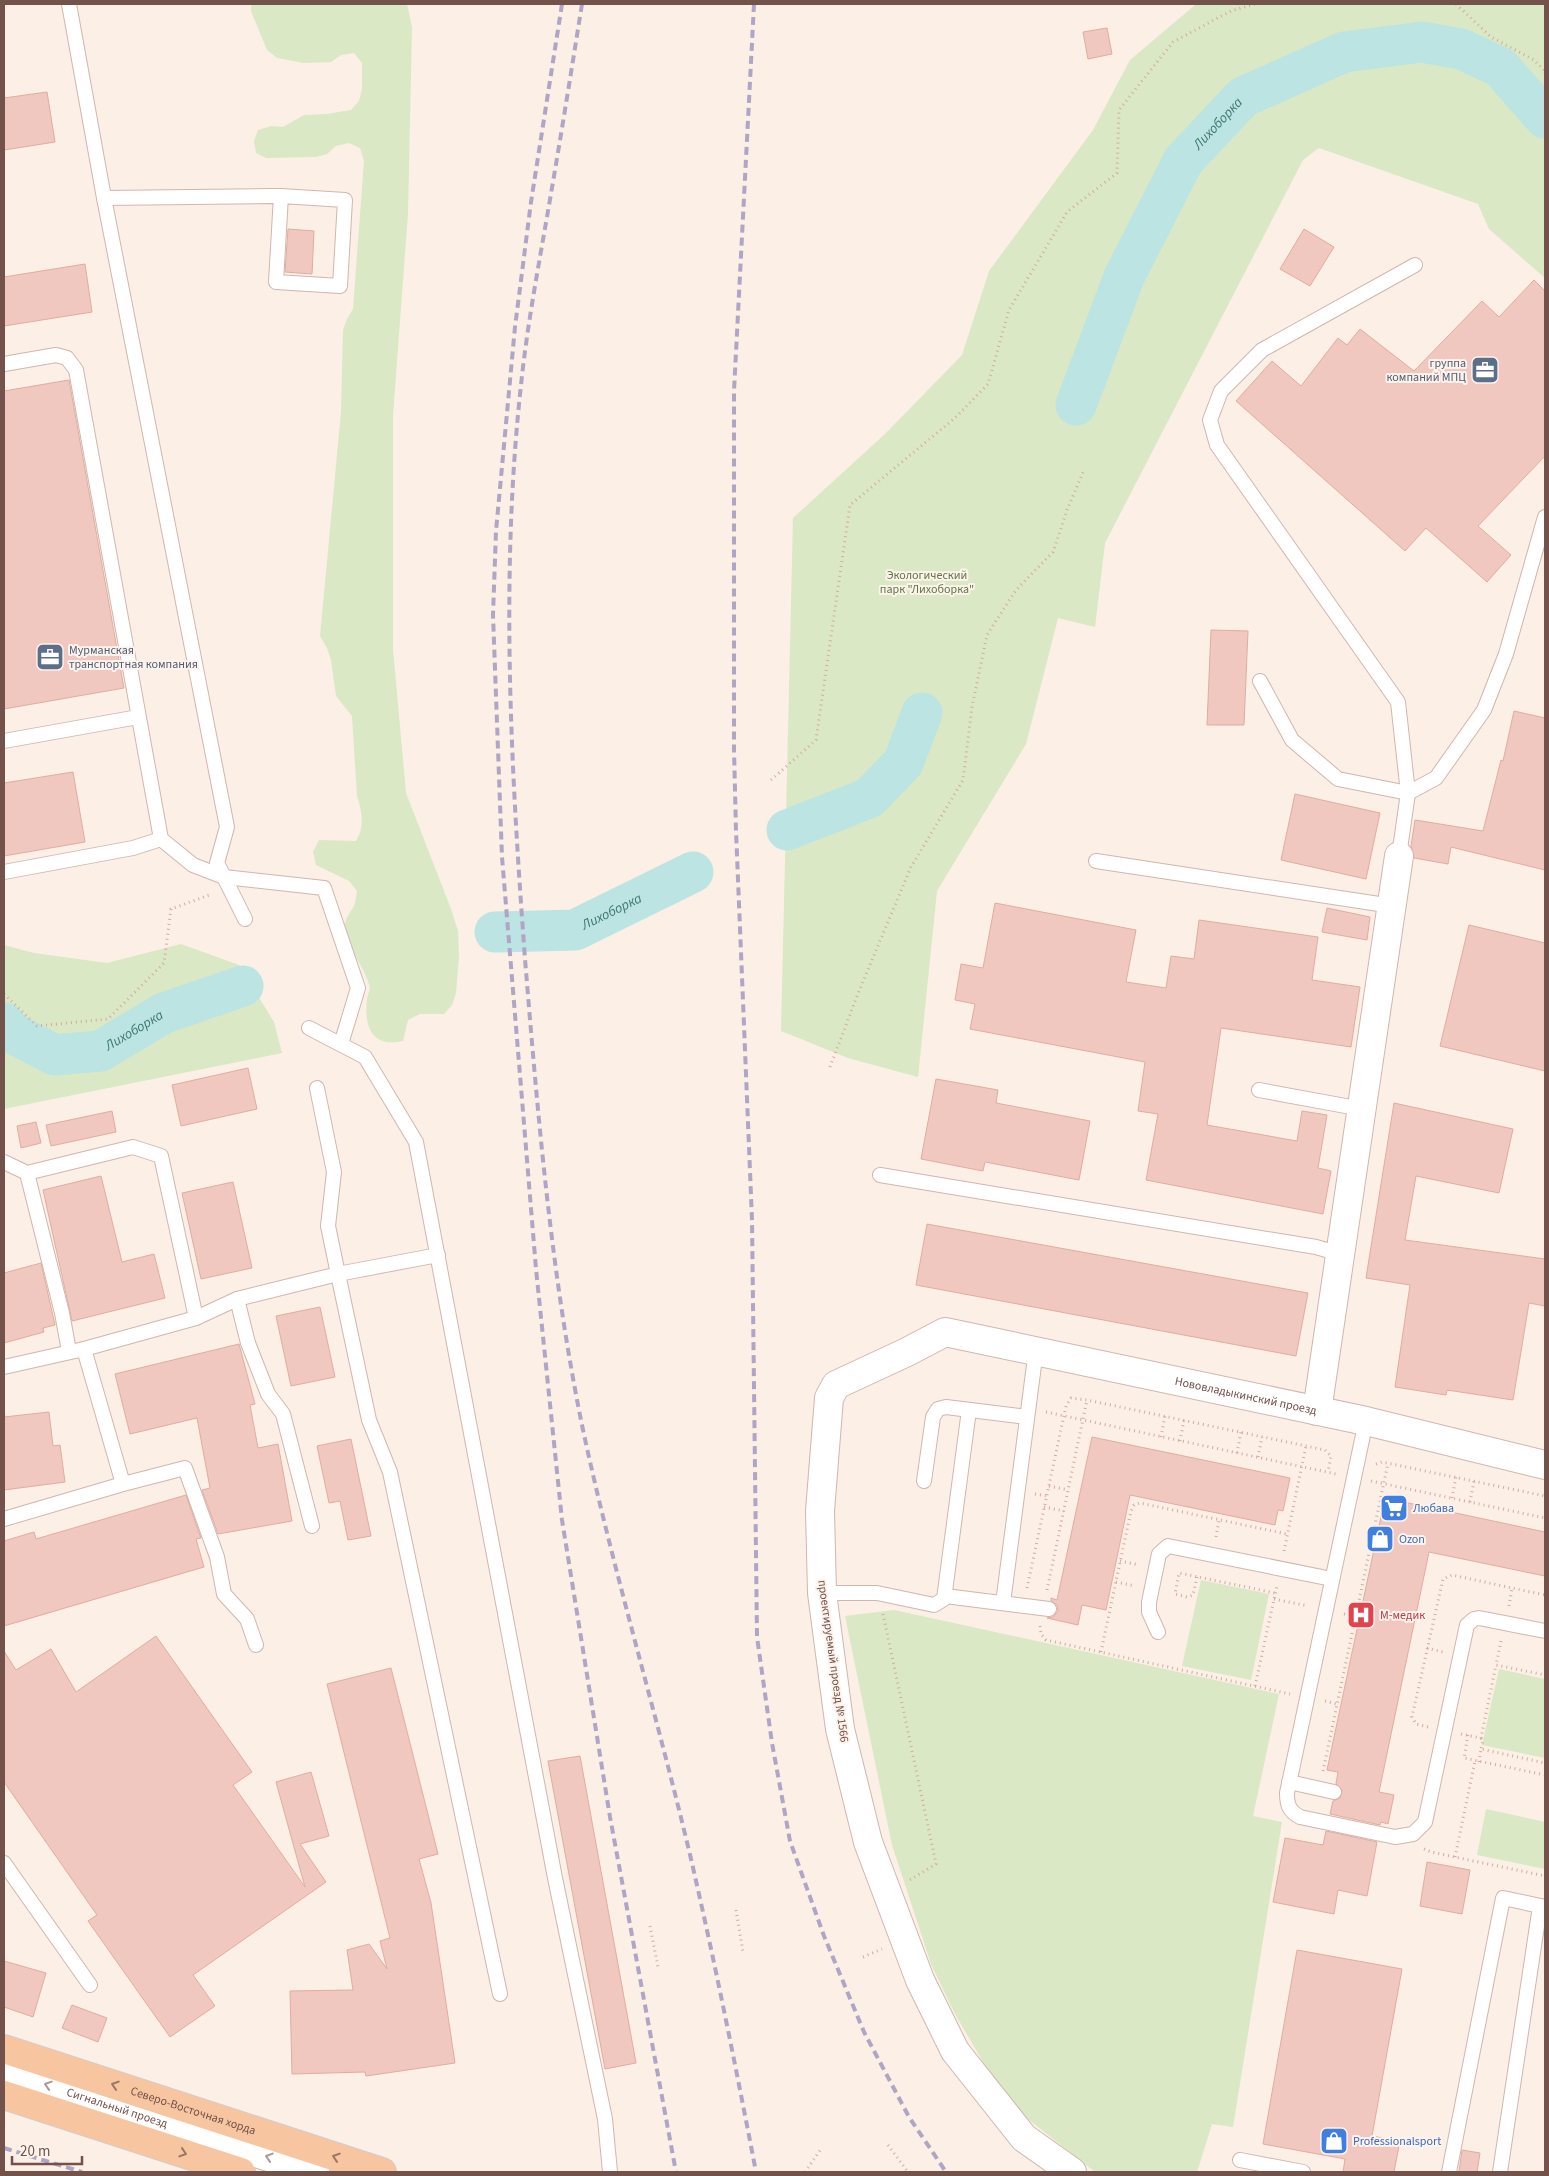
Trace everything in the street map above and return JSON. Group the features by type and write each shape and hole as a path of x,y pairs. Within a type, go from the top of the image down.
{"main road":[{"name":"Северо-Восточная хорда","path":"4,2049 382,2172"},
{"path":"4,2095 241,2172"}],"street":[{"path":"1317,1411 1399,856"},
{"name":"Нововладыкинский проезд","path":"945,1332 1366,1421 1545,1465"},
{"name":"проектируемый проезд № 1566","path":"945,1332 836,1385 829,1398 820,1512 822,1593 840,1729 866,1833 890,1903 920,1980 954,2051 1024,2138 1072,2172"},
{"name":"Сигнальный проезд","path":"4,2071 315,2172"}],"lane":[{"path":"69,4 104,198 227,827 217,863 245,919"},
{"path":"104,198 281,196 345,200 340,286 276,282 281,196"},
{"path":"1399,856 1408,793 1398,702 1217,445 1210,420 1221,390 1262,350 1415,265"},
{"path":"4,364 56,355 67,358 76,370 161,839 193,865 224,877 324,888 358,988 341,1044"},
{"path":"1260,681 1292,740 1338,779 1408,793 1436,778 1484,710 1506,654 1545,517"},
{"path":"4,741 138,717"},
{"path":"4,872 133,848 161,839"},
{"path":"1096,861 1392,906"},
{"path":"309,1028 365,1057 416,1142 555,1878 605,2119 610,2172"},
{"path":"317,1088 334,1172 328,1226 369,1420 390,1472 500,1994"},
{"path":"1259,1090 1341,1107 1362,1109"},
{"path":"4,1162 28,1173 133,1147 161,1156 196,1318"},
{"path":"28,1173 62,1313 69,1351"},
{"path":"880,1175 1316,1247 1340,1254"},
{"path":"4,1367 84,1349 196,1318 237,1299 338,1274 438,1254"},
{"path":"237,1299 248,1343 268,1394 283,1414 312,1526"},
{"path":"84,1349 123,1484"},
{"path":"1002,1603 1036,1350"},
{"path":"924,1481 935,1412 941,1407 1028,1413"},
{"path":"822,1593 877,1593 934,1604 942,1602 945,1596 969,1410"},
{"path":"1366,1421 1290,1782 1287,1802 1293,1813 1300,1817 1394,1837 1405,1837 1413,1834 1425,1822 1467,1626 1474,1619 1479,1618 1545,1631"},
{"path":"4,1519 185,1468 217,1557 224,1594 247,1619 256,1645"},
{"path":"1158,1632 1149,1606 1159,1554 1164,1548 1173,1546 1332,1579"},
{"path":"945,1596 1046,1609"},
{"path":"1290,1782 1334,1792"},
{"path":"4,1863 90,1985"},
{"path":"1449,2172 1503,1898 1542,1907 1500,2172"},
{"path":"1240,2160 1303,2172"}],"path":[{"path":"771,780 816,740 850,504 954,418 988,384 1009,310 1067,212 1117,173 1118,110 1173,42 1231,11 1255,4"},
{"path":"1456,4 1491,38 1534,60 1545,71"},
{"path":"830,1067 911,866 963,780 972,707 987,635 1016,590 1053,552 1067,510 1084,470"},
{"path":"4,994 37,1026 108,1019 164,963 170,909 212,894 224,877"},
{"path":"1023,1606 1063,1416 1068,1401 1078,1398 1325,1450 1330,1453 1328,1472"},
{"path":"1087,1400 1040,1631 1046,1640 1274,1690"},
{"path":"1028,1413 1083,1420 1545,1518"},
{"path":"1161,1437 1165,1416"},
{"path":"1180,1441 1184,1420"},
{"path":"1237,1453 1242,1432"},
{"path":"1258,1457 1262,1437"},
{"path":"1256,1686 1306,1446"},
{"path":"1372,1469 1378,1463 1388,1463 1545,1496"},
{"path":"1319,1789 1388,1463"},
{"path":"1368,1490 1371,1475"},
{"path":"1452,1498 1456,1477"},
{"path":"1470,1502 1474,1481"},
{"path":"1048,1486 1068,1490"},
{"path":"1044,1507 1064,1511"},
{"path":"1197,1577 1193,1595 1186,1597 1174,1594 1179,1573 1275,1593"},
{"path":"1481,1738 1413,1722 1412,1717 1442,1579 1452,1575 1545,1595"},
{"path":"1455,1857 1483,1741 1481,1738 1512,1588"},
{"path":"1274,1599 1293,1603"},
{"path":"883,1612 936,1864 901,1886"},
{"path":"1496,1665 1545,1675"},
{"path":"1324,1701 1326,1691"},
{"path":"1468,1735 1464,1757 1545,1775"},
{"path":"1481,1750 1545,1763"},
{"path":"1413,1834 1426,1850 1545,1876"},
{"path":"736,1910 744,1952"},
{"path":"650,1926 658,1967"},
{"path":"888,2145 908,2172"},
{"path":"805,2172 821,2150"},
{"path":"4,2171 8,2172"}],"green space":[{"path":"251,4 407,4 412,27 408,213 393,415 393,649 406,793 451,909 458,931 459,956 456,993 452,1005 444,1014 420,1014 408,1020 403,1041 383,1041 372,1033 366,1009 370,986 348,942 345,927 346,920 355,903 357,891 349,881 316,865 313,852 319,840 356,841 362,825 357,796 352,716 336,696 331,660 320,636 341,412 343,330 353,309 364,161 360,148 349,143 336,146 327,154 316,157 266,158 256,153 254,141 258,130 271,126 283,127 304,115 351,110 359,101 362,89 362,63 354,53 341,55 331,62 304,63 277,58 267,50 251,11"},
{"name":"Экологический парк \"Лихоборка\"","path":"1544,4 1545,278 1489,229 1478,204 1319,148 1303,160 1105,543 1095,627 1058,618 1026,744 937,891 918,1077 848,1058 781,1031 793,518 885,434 962,355 989,271 1093,130 1130,60 1195,5"},
{"path":"181,944 239,965 274,1022 282,1053 4,1109 4,945 34,953 107,963"},
{"path":"1201,1580 1269,1594 1251,1680 1182,1666"},
{"path":"894,1610 1279,1694 1253,1816 1282,1822 1233,2127 1212,2124 1197,2172 1095,2172 1028,2119 989,2072 955,2014 931,1964 892,1845 845,1616"},
{"path":"1499,1669 1545,1679 1545,1758 1482,1745"},
{"path":"1486,1809 1545,1822 1545,1869 1477,1855"}],"building":[{"path":"1107,28 1112,54 1088,59 1083,32"},
{"path":"47,92 55,142 4,150 4,98"},
{"path":"288,229 314,231 312,274 285,272"},
{"path":"1304,229 1334,247 1310,286 1280,269"},
{"path":"85,264 92,312 4,326 4,277"},
{"path":"1534,280 1545,291 1545,456 1478,526 1511,555 1487,582 1426,528 1405,551 1236,401 1272,361 1301,386 1338,338 1347,345 1360,329 1414,371 1482,301 1499,317"},
{"path":"69,380 124,688 4,709 4,391"},
{"path":"1211,630 1248,631 1244,725 1207,725"},
{"path":"1514,711 1545,718 1545,870 1451,847 1448,864 1414,858 1411,846 1415,820 1483,831 1501,760 1503,761"},
{"path":"73,772 85,842 4,856 4,783"},
{"path":"1295,794 1380,813 1366,879 1281,860"},
{"path":"995,903 1136,930 1126,982 1166,988 1171,956 1194,959 1199,920 1318,937 1312,980 1360,987 1351,1047 1221,1028 1207,1125 1297,1141 1302,1111 1327,1115 1318,1168 1331,1171 1323,1214 1146,1180 1158,1114 1138,1111 1145,1062 970,1029 975,1004 955,1000 961,964 983,968"},
{"path":"1327,908 1370,917 1367,940 1322,932"},
{"path":"1469,925 1545,943 1545,1071 1440,1046"},
{"path":"248,1068 257,1109 181,1126 172,1085"},
{"path":"936,1079 998,1090 996,1103 1090,1121 1079,1180 985,1162 983,1171 921,1159"},
{"path":"1394,1103 1513,1129 1499,1193 1416,1176 1405,1240 1545,1259 1545,1306 1529,1303 1513,1400 1447,1390 1446,1395 1395,1387 1410,1285 1366,1278"},
{"path":"112,1111 116,1132 51,1146 46,1125"},
{"path":"36,1122 41,1143 21,1148 17,1126"},
{"path":"101,1176 122,1262 154,1254 165,1298 72,1321 43,1190"},
{"path":"233,1182 252,1268 201,1279 182,1193"},
{"path":"927,1224 1308,1293 1296,1356 916,1285"},
{"path":"41,1263 55,1325 43,1328 44,1332 4,1343 4,1273"},
{"path":"320,1307 335,1377 291,1386 276,1316"},
{"path":"239,1344 255,1404 250,1405 258,1448 278,1444 292,1521 218,1534 202,1490 210,1488 197,1418 130,1434 115,1374"},
{"path":"49,1412 53,1446 60,1445 65,1482 4,1490 4,1417"},
{"path":"1092,1437 1290,1478 1283,1511 1278,1510 1275,1525 1130,1495 1106,1610 1082,1605 1078,1625 1047,1618 1053,1617 1058,1611 1057,1605 1051,1601 1051,1598 1057,1600"},
{"path":"351,1439 371,1536 348,1540 340,1501 329,1503 317,1446"},
{"path":"186,1495 201,1538 196,1539 204,1567 4,1626 4,1541 34,1532 36,1539"},
{"path":"1385,1498 1545,1532 1545,1576 1429,1552 1379,1792 1394,1795 1388,1824 1381,1822 1380,1825 1330,1814 1333,1801 1340,1798 1342,1790 1336,1784 1338,1772 1327,1770"},
{"path":"156,1636 252,1772 233,1785 305,1887 276,1782 311,1772 329,1836 300,1844 326,1882 193,1975 215,2006 170,2037 88,1921 97,1915 4,1782 4,1651 16,1670 51,1649 76,1692"},
{"path":"391,1668 438,1854 419,1859 431,1903 455,2063 366,2076 365,2072 292,2074 290,1991 353,1990 347,1950 369,1944 387,1969 380,1941 390,1938 327,1684"},
{"path":"580,1756 636,2063 605,2069 548,1761"},
{"path":"1326,1831 1377,1842 1367,1896 1338,1890 1334,1914 1273,1902 1285,1838 1323,1845"},
{"path":"1427,1862 1470,1870 1462,1914 1420,1906"},
{"path":"1297,1950 1402,1969 1372,2136 1400,2141 1394,2172 1343,2172 1345,2159 1263,2144"},
{"path":"4,1961 46,1973 33,2017 4,2007"},
{"path":"72,2005 107,2018 98,2042 62,2028"},
{"path":"1462,2150 1480,2153 1477,2172 1459,2172"}],"waterway":[{"name":"Лихоборка","path":"1076,405 1124,277 1183,161 1243,97 1344,52 1422,42 1461,49 1500,67 1545,118"},
{"name":"Лихоборка","path":"787,830 869,798 903,763 922,713"},
{"name":"Лихоборка","path":"495,932 575,930 693,872"},
{"name":"Лихоборка","path":"4,1023 14,1034 55,1055 100,1051 164,1013 243,986"}],"railway":[{"path":"562,4 531,202 515,327 496,531 493,615 502,857 536,1269 562,1520 610,1817 676,2172"},
{"path":"582,4 530,320 521,385 515,457 509,600 510,672 512,744 525,959 535,1077 554,1255 562,1313 583,1430 608,1538 691,1859 756,2172"},
{"path":"754,4 734,391 734,749 752,1220 757,1637 772,1743 790,1841 824,1936 864,2032 909,2117 946,2172"},
{"path":"4,2148 82,2172"}],"place":[{"name":"группа компаний МПЦ","path":"1485,370"},
{"name":"Мурманская транспортная компания","path":"50,657"},
{"name":"Любава","path":"1394,1508"},
{"name":"Ozon","path":"1380,1539"},
{"name":"М-медик","path":"1361,1615"},
{"name":"Professionalsport","path":"1334,2141"}]}
